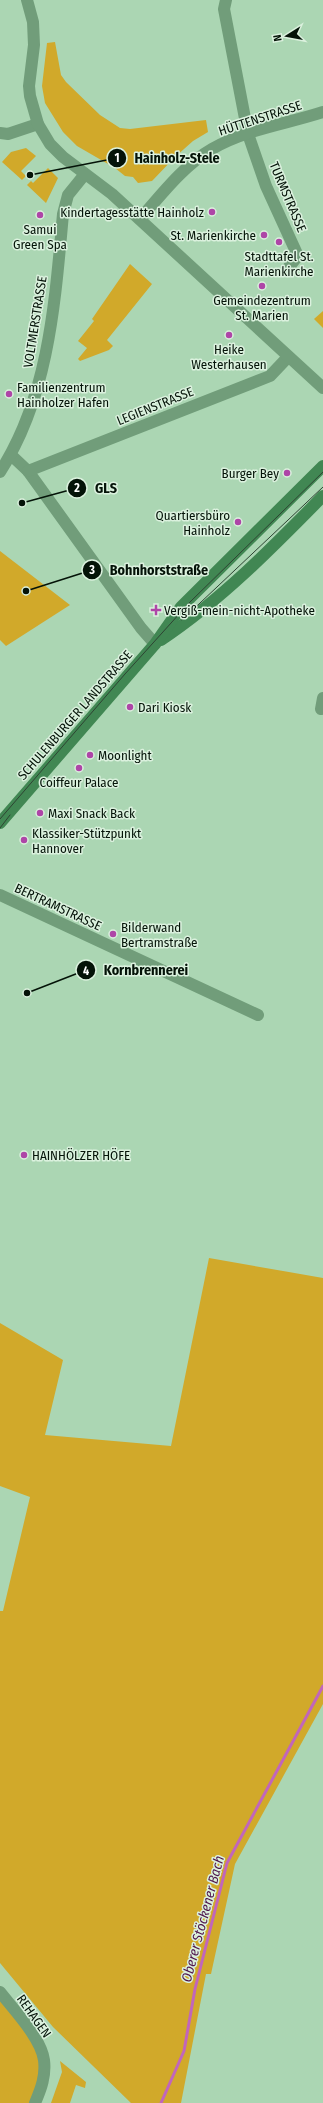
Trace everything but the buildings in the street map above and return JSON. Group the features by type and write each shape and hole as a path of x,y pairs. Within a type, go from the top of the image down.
{"main road":[{"name":"SCHULENBURGER LANDSTRASSE","path":"0,823 155,644 181,606 323,466"},
{"name":"SCHULENBURGER LANDSTRASSE","path":"155,644 192,619 272,546 323,496"}],"street":[{"path":"27,0 33,30 29,86 32,105 40,128 63,157 112,194 323,388"},
{"path":"226,0 224,9 248,134"},
{"name":"HÜTTENSTRASSE","path":"140,219 188,167 212,149 248,134 323,112"},
{"path":"0,133 8,134 40,128"},
{"name":"TURMSTRASSE","path":"248,134 266,186 298,256 288,268"},
{"name":"VOLTMERSTRASSE","path":"0,472 11,455 36,395 47,351 63,214 68,195 85,174"},
{"name":"LEGIENSTRASSE","path":"28,471 270,376 288,357"},
{"path":"11,455 28,471 141,628 155,644"},
{"name":"BERTRAMSTRASSE","path":"0,895 258,1015"},
{"name":"REHAGEN","path":"0,1992 40,2046 44,2059 43,2083 35,2103"}],"shaded area":[{"path":"55,42 61,75 66,82 100,115 120,128 130,129 206,120 208,132 193,141 152,181 138,183 133,177 125,176 115,168 77,146 63,132 45,103 42,86 47,43"},
{"path":"26,148 36,156 21,171 26,176 22,180 2,162 11,152"},
{"path":"48,168 58,178 46,203 27,185 31,181 33,183"},
{"path":"130,264 152,284 107,340 113,346 109,350 80,361 78,359 87,348 78,341 94,321 92,319"},
{"path":"323,311 323,328 314,319"},
{"path":"0,551 70,605 6,646 0,640"},
{"path":"209,1258 323,1278 323,1704 235,1864 211,1974 206,1974 181,2103 131,2103 53,2027 0,1963 0,1611 3,1611 30,1497 0,1486 0,1323 63,1360 45,1435 171,1446"},
{"path":"0,1992 44,2059 35,2103 0,2103"},
{"path":"60,2061 86,2082 85,2088 76,2085 70,2103 51,2103 62,2072"}],"waterway":[{"name":"Oberer Stöckener Bach","path":"161,2103 184,2051 195,1989 227,1863 323,1686"}],"tram line":[{"path":"0,819 125,674 190,602 323,472"},
{"path":"182,620 323,487"},
{"path":"0,828 10,815"}],"place":[{"name":"Hainholz-Stele","path":"30,175"},
{"name":"Kindertagesstätte Hainholz","path":"212,212"},
{"name":"Samui Green Spa","path":"40,215"},
{"name":"St. Marienkirche","path":"264,235"},
{"name":"Stadttafel St. Marienkirche","path":"279,242"},
{"name":"Gemeindezentrum St. Marien","path":"262,286"},
{"name":"Heike Westerhausen","path":"229,335"},
{"name":"Familienzentrum Hainholzer Hafen","path":"9,394"},
{"name":"Burger Bey","path":"287,473"},
{"name":"GLS","path":"22,503"},
{"name":"Quartiersbüro Hainholz","path":"238,522"},
{"name":"Bohnhorststraße","path":"26,591"},
{"name":"Vergiß-mein-nicht-Apotheke","path":"156,610"},
{"name":"Dari Kiosk","path":"130,707"},
{"name":"Moonlight","path":"90,755"},
{"name":"Coiffeur Palace","path":"79,768"},
{"name":"Maxi Snack Back","path":"40,813"},
{"name":"Klassiker-Stützpunkt Hannover","path":"24,840"},
{"name":"Bilderwand Bertramstraße","path":"113,934"},
{"name":"Kornbrennerei","path":"27,993"},
{"name":"HAINHÖLZER HÖFE","path":"24,1155"}]}
